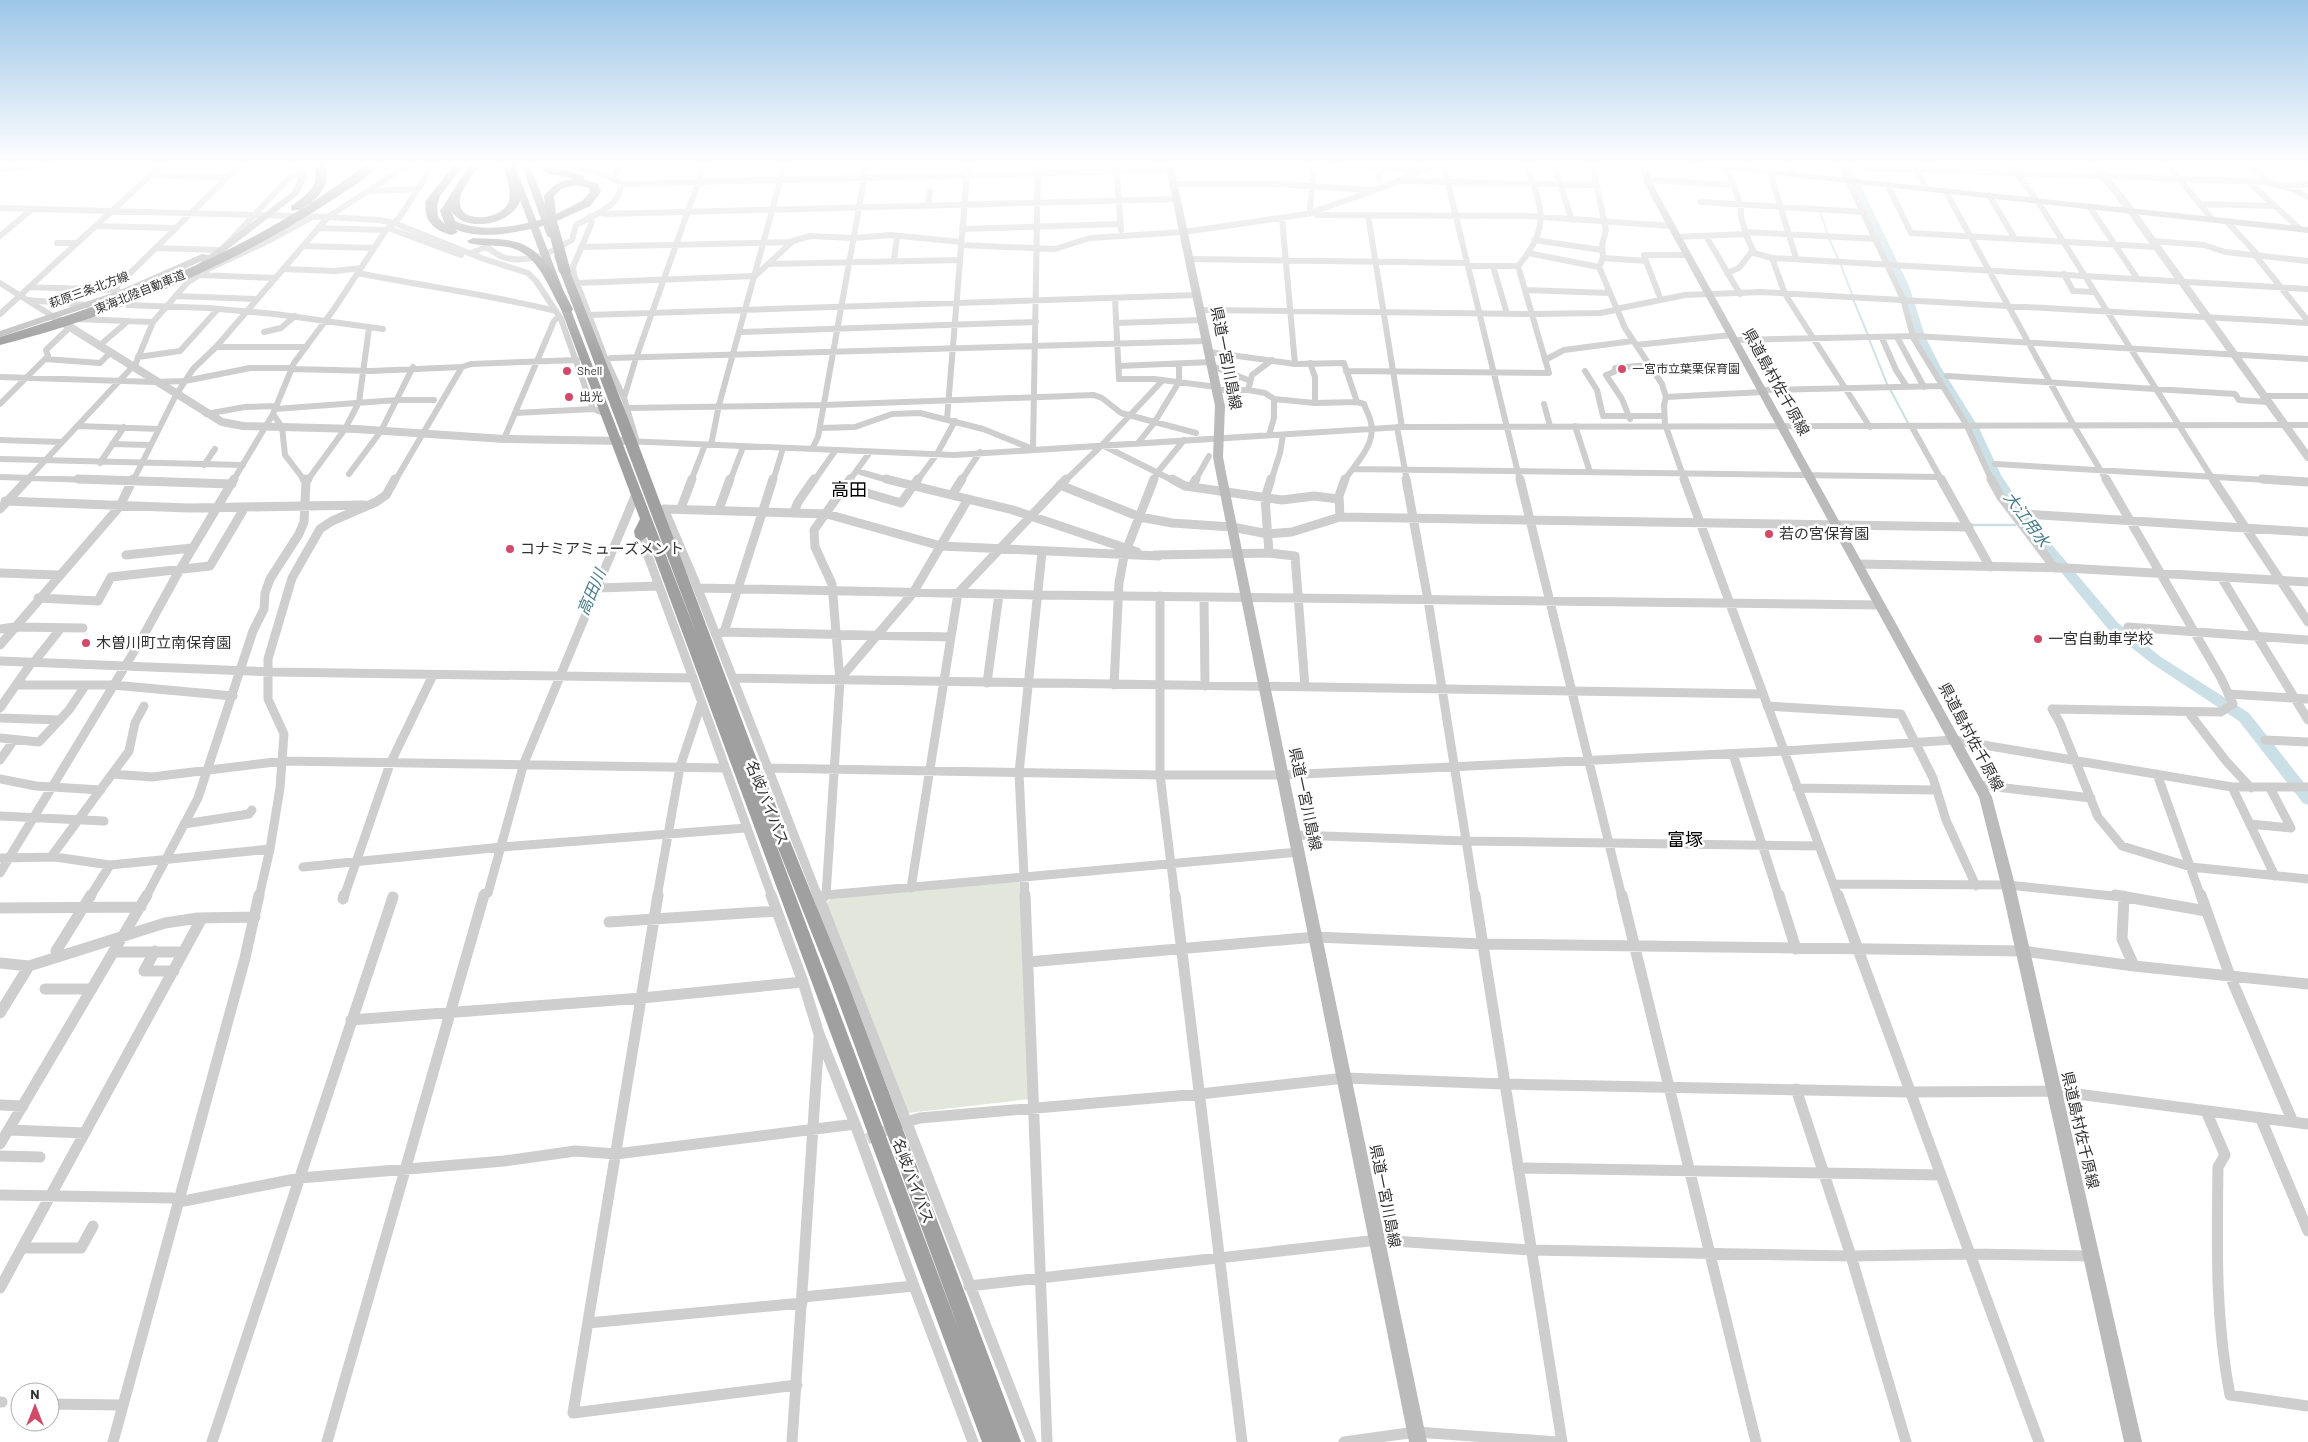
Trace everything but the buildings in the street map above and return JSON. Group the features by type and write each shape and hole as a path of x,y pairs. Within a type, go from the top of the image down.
{"highway":[{"name":"東海北陸自動車道","path":"0,342 112,304 201,267 270,230"},
{"path":"436,230 460,239 507,244 527,250 552,253 550,230"},
{"path":"453,230 469,235 512,230"},
{"path":"475,230 504,230"},
{"name":"名岐バイパス","path":"541,230 552,253 565,272 745,747 840,984 1011,1442"},
{"name":"名岐バイパス","path":"545,230 552,253 561,312 599,412 629,444 636,494 992,1442"},
{"name":"東海北陸自動車道","path":"0,335 201,267"},
{"path":"629,444 648,461 664,509"},
{"path":"641,537 641,528 646,519"}],"main road":[{"name":"萩原三条北方線","path":"0,335 87,305 177,280 248,230"},
{"name":"県道島村佐千原線","path":"1674,231 1979,785 1990,812 2133,1442"},
{"name":"県道一宮川島線","path":"1184,232 1217,388 1220,412 1218,457 1224,490 1417,1437"},
{"name":"萩原三条北方線","path":"0,342 67,325 120,295 221,248 238,238"}],"street":[{"path":"0,314 91,230"},
{"path":"174,230 115,288 128,305 295,316 383,329"},
{"path":"156,248 221,248 238,230"},
{"path":"0,646 38,598 120,506 176,396 193,369 216,347 316,230"},
{"path":"0,873 4,859 54,786 192,548 265,427 275,409 291,368 387,230"},
{"path":"397,230 461,255"},
{"path":"399,230 528,273 561,312 577,360 599,412 516,413"},
{"path":"471,253 486,247 499,256 509,259 526,259 545,254 572,240 575,230"},
{"path":"588,230 573,267 577,283 606,360 624,398 627,408 629,444"},
{"path":"624,398 636,358 681,230"},
{"path":"681,508 708,446 767,230"},
{"path":"812,449 820,428 855,230"},
{"path":"846,487 901,503 914,488 937,454 951,420 949,400 962,230"},
{"path":"1033,449 1037,230"},
{"path":"1121,230 1122,236"},
{"path":"581,247 791,242 810,236 853,238 897,236 961,243 1055,249 1090,238 1196,230"},
{"path":"1283,230 1295,364"},
{"path":"1371,230 1395,371 1400,427 1413,518 1428,600 1562,1442"},
{"path":"1459,230 1756,1442"},
{"path":"1518,266 1528,253 1538,230"},
{"path":"1606,230 1602,250 1603,258 1599,267 1616,310 1648,365 1662,384 1666,396 1663,416 1682,473 2039,1442"},
{"path":"1668,230 1706,236 1746,233 1876,239"},
{"path":"1787,230 1796,258"},
{"path":"1872,230 1891,264 1907,299 1916,336 1942,386 1971,426 1979,457 2001,497 2061,568"},
{"path":"1910,230 1911,233 2063,242 2204,245 2225,252 2308,261"},
{"path":"1967,230 2074,426 2131,521 2228,694 2229,708 2189,713 2052,709 2060,723 2098,817 2122,846 2191,867 2307,881"},
{"path":"2010,230 2015,239"},
{"path":"2055,230 2178,426 2308,622"},
{"path":"2105,230 2137,278"},
{"path":"2145,230 2308,457"},
{"path":"2234,230 2257,255 2308,322"},
{"path":"1746,233 1754,253 1772,258 2308,289"},
{"path":"894,261 897,236"},
{"path":"1706,236 1740,294"},
{"path":"1534,240 1602,250"},
{"path":"577,283 663,282 755,276 791,242"},
{"path":"57,243 77,243"},
{"path":"303,246 374,248"},
{"path":"1727,272 1739,268 1753,250"},
{"path":"1528,253 1599,267"},
{"path":"1661,300 1644,255 1687,255"},
{"path":"1603,258 1646,261"},
{"path":"1772,258 1785,294 1870,427"},
{"path":"1190,259 1518,266"},
{"path":"768,264 960,260"},
{"path":"1493,266 1507,314"},
{"path":"1346,371 1549,373 1518,266"},
{"path":"0,509 4,501 29,479 132,366 138,357 153,322 201,267 276,278"},
{"path":"283,269 359,270 462,293 517,301 561,312"},
{"path":"2064,274 2073,291 2094,292"},
{"path":"177,280 187,283"},
{"path":"0,283 206,414 229,424 265,427 345,429 504,439 937,454 1400,427 2308,425"},
{"path":"29,287 120,295"},
{"path":"1525,290 1609,293"},
{"path":"1116,324 1201,315 1290,313 1600,313 1661,300 1708,294 1785,294 1907,299 2308,322"},
{"path":"589,315 1197,295"},
{"path":"176,296 257,299"},
{"path":"1115,298 1120,379 1163,380 1217,388 1248,390 1265,393 1274,398 1316,404 1357,402 1364,404 1373,430 1367,446 1340,489 1338,499 1340,517"},
{"path":"28,300 82,303 87,305"},
{"path":"138,357 180,351 217,310"},
{"path":"504,439 554,321 561,312"},
{"path":"2144,313 2150,322"},
{"path":"264,332 275,332 283,329 295,316"},
{"path":"76,319 153,322"},
{"path":"99,346 128,321"},
{"path":"740,332 1036,322"},
{"path":"0,404 48,356 46,350 67,325"},
{"path":"0,1144 141,908 198,798 233,696 239,671 264,608 265,593 270,579 299,534 304,522 306,513 304,505 306,482 345,429 359,402 363,385 363,370 369,328"},
{"path":"266,346 275,332"},
{"path":"1545,360 1564,350 1635,343 1733,338 1814,340 1916,336 2308,359"},
{"path":"1897,337 1924,387"},
{"path":"1882,338 1896,370 1907,388"},
{"path":"606,360 611,358 1118,345 1272,360 1295,364 1344,363 1357,402"},
{"path":"216,347 306,347"},
{"path":"45,359 100,363 110,353"},
{"path":"1119,366 1179,364 1210,355 1248,380"},
{"path":"0,377 154,382 185,381 250,368 363,370 577,360"},
{"path":"1248,390 1248,380 1257,370 1272,360"},
{"path":"1138,443 1154,422 1179,382 1179,364"},
{"path":"1310,364 1315,378 1316,404"},
{"path":"1634,426 1622,399 1606,375 1614,372 1615,368 1648,365"},
{"path":"113,1442 119,1426 122,1405 147,1324 255,917 270,849 283,761 284,734 268,700 268,672 270,649 292,578 324,526 386,495 462,366"},
{"path":"349,474 381,431 413,367"},
{"path":"1585,371 1597,390 1603,416 1663,416"},
{"path":"1947,376 2235,394 2239,400 2308,396"},
{"path":"911,888 958,594 1060,485 1102,445 1163,380"},
{"path":"1666,396 1762,391 1942,386"},
{"path":"627,408 719,405 824,405 1094,395 1102,398 1121,413 1196,433"},
{"path":"1269,435 1274,418 1274,398"},
{"path":"206,414 245,407 275,409 359,402 434,400"},
{"path":"1544,404 1550,426"},
{"path":"275,409 282,427 285,455 306,482"},
{"path":"820,428 863,426 892,414 909,412 951,420 983,429 1033,449"},
{"path":"78,426 159,429"},
{"path":"1575,426 1590,472"},
{"path":"100,463 124,427"},
{"path":"1912,427 1990,567"},
{"path":"1269,553 1265,498 1280,453 1283,435"},
{"path":"0,440 62,442"},
{"path":"1114,684 1118,596 1126,553 1157,473 1184,440"},
{"path":"112,444 151,445"},
{"path":"1102,445 1186,486 1224,490 1282,500 1314,496 1338,499"},
{"path":"719,509 744,447"},
{"path":"720,633 738,588 783,448"},
{"path":"204,464 215,449"},
{"path":"794,512 798,502 835,451"},
{"path":"822,898 834,770 839,678 832,584 815,547 814,530 870,452"},
{"path":"952,495 980,452"},
{"path":"1192,486 1209,456"},
{"path":"0,460 243,465"},
{"path":"1995,464 2212,478 2308,482"},
{"path":"1353,469 1940,477"},
{"path":"857,471 914,488 952,495 1032,516 1126,553"},
{"path":"0,477 133,483 232,484"},
{"path":"1060,485 1140,517 1172,523 1232,526 1268,534 1292,532 1340,517 1968,527"},
{"path":"328,1442 485,893 488,893 502,847 524,763 636,494"},
{"path":"839,678 913,592 942,546 968,499"},
{"path":"4,501 188,508 218,506 369,505"},
{"path":"38,598 98,601 111,577 179,572 210,566 245,507"},
{"path":"1030,1442 904,1122 822,898 733,678 720,633 695,583 664,509 719,509 827,514 942,546 1159,556 1269,553 1295,556 1305,687"},
{"path":"2024,514 2308,532"},
{"path":"641,537 662,590 724,768 803,982 819,1034 855,1124 864,1141 914,1286 973,1442"},
{"path":"126,555 192,548"},
{"path":"1042,552 1019,773 1047,1442"},
{"path":"1858,564 2061,568 2308,582"},
{"path":"0,573 58,575"},
{"path":"2221,577 2308,720"},
{"path":"695,583 738,588 958,594 1246,596 1550,602 1880,604"},
{"path":"597,588 662,590"},
{"path":"987,683 999,594"},
{"path":"1160,596 1160,775 1242,1442"},
{"path":"1204,596 1205,686"},
{"path":"0,629 14,627 83,628"},
{"path":"2128,627 2308,640"},
{"path":"0,708 16,684 61,628"},
{"path":"720,633 951,636"},
{"path":"0,661 268,672 433,675 562,674 693,678"},
{"path":"344,899 390,764 433,675"},
{"path":"733,678 839,678 987,683 1161,686 1264,685 1442,690 1762,694"},
{"path":"16,684 114,685 233,696"},
{"path":"0,738 39,742 60,720 85,686"},
{"path":"2228,694 2308,699"},
{"path":"701,704 680,767 667,834 655,920 573,1413 797,1385"},
{"path":"51,857 128,751 135,723 144,706"},
{"path":"1767,706 1900,714 1933,778 1946,820 1976,886"},
{"path":"2189,713 2226,761 2251,788"},
{"path":"0,718 60,720"},
{"path":"0,760 14,740"},
{"path":"768,768 1160,775 1283,775 1733,754 1954,740 2232,787 2304,787"},
{"path":"2265,740 2308,742"},
{"path":"1733,754 1796,949"},
{"path":"113,774 152,777 283,761 390,764 524,763 724,768"},
{"path":"2157,774 2230,976 2293,1122"},
{"path":"0,779 36,786 101,790"},
{"path":"1979,785 2027,788 2052,794 2091,798"},
{"path":"2232,787 2275,876"},
{"path":"1797,788 1936,790"},
{"path":"2250,824 2291,828 2270,788"},
{"path":"184,824 249,814 252,810"},
{"path":"0,816 104,821 102,821"},
{"path":"303,867 502,847 746,828"},
{"path":"1296,836 1466,841 1819,846"},
{"path":"4,859 51,857 110,865 270,849"},
{"path":"822,898 1299,852"},
{"path":"56,951 110,865"},
{"path":"1833,884 2008,885 2124,896 2206,911"},
{"path":"2124,896 2122,940 2134,966"},
{"path":"212,1442 393,897"},
{"path":"0,908 141,908"},
{"path":"609,922 777,911"},
{"path":"0,963 29,966 165,923 202,918 255,917"},
{"path":"0,1288 202,918"},
{"path":"1028,962 1316,937 1482,944 2023,951 2134,966 2308,984"},
{"path":"155,951 144,971 174,971"},
{"path":"113,952 183,952"},
{"path":"0,1013 29,966"},
{"path":"352,1020 642,998 803,982"},
{"path":"45,989 92,989"},
{"path":"792,1442 819,1034"},
{"path":"904,1122 920,1118 1034,1110 1345,1078 1505,1084 1796,1090 1910,1092 2054,1091 2308,1124"},
{"path":"1796,1090 1850,1256 1906,1442"},
{"path":"0,1105 23,1106"},
{"path":"2206,1111 2225,1155 2218,1167 2218,1305 2222,1362 2230,1395 2308,1406"},
{"path":"2261,1119 2308,1232"},
{"path":"0,1195 172,1198 180,1200 300,1178 504,1161 575,1151 616,1154 855,1124"},
{"path":"9,1130 85,1133"},
{"path":"0,1156 40,1157"},
{"path":"1518,1168 1824,1175 1941,1175"},
{"path":"22,1248 81,1248 93,1226"},
{"path":"969,1286 1378,1240 1531,1250 1850,1256 1969,1254 2091,1256"},
{"path":"588,1322 802,1300 914,1286"},
{"path":"60,1404 122,1405"},
{"path":"1344,1442 1417,1437 1558,1442"}],"shaded area":[{"path":"1022,883 1030,1099 908,1113 826,904 831,898"}],"waterway":[{"path":"1826,230 1828,235"},
{"name":"大江用水","path":"1878,230 1904,286 1920,336 1935,366 1973,428 1995,476 2026,522 2113,626 2156,660 2244,717 2308,799"},
{"path":"1829,238 1838,259"},
{"path":"1840,263 1852,294"},
{"path":"1853,299 1868,335"},
{"path":"1869,339 1887,384"},
{"path":"1890,389 1908,423"},
{"path":"1971,525 2015,525"}],"tunnel":[{"path":"867,1139 896,1126"}],"place":[{"name":"一宮市立葉栗保育園","path":"1622,369"},
{"name":"Shell","path":"567,371"},
{"name":"出光","path":"569,397"},
{"name":"若の宮保育園","path":"1769,534"},
{"name":"コナミアミューズメント","path":"510,549"},
{"name":"一宮自動車学校","path":"2038,639"},
{"name":"木曽川町立南保育園","path":"86,643"}],"district":[{"name":"高田","path":"849,490"},
{"name":"富塚","path":"1685,840"}],"water label":[{"name":"高田川","path":"591,592"}]}
